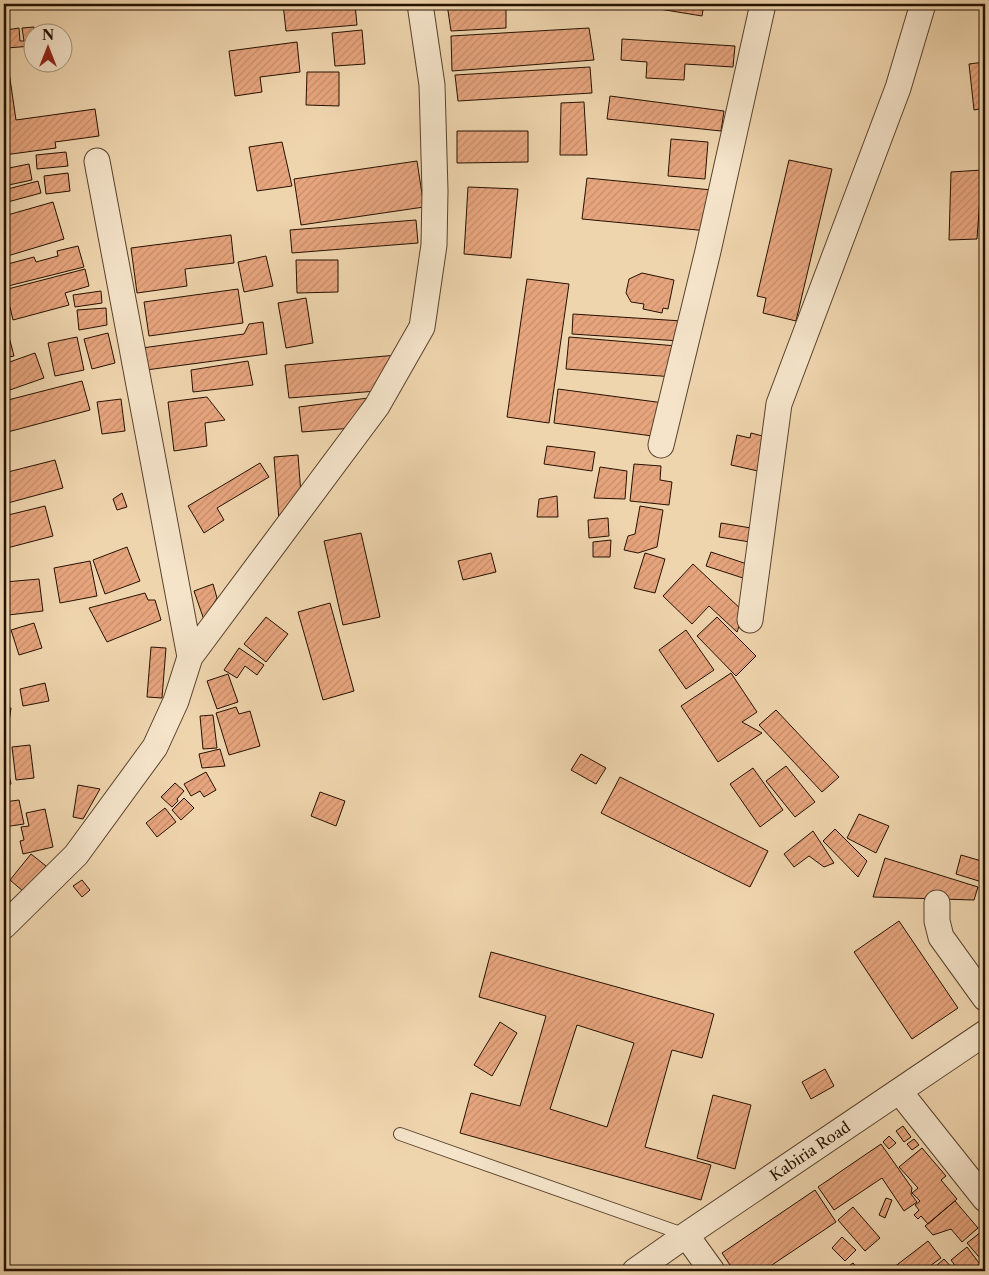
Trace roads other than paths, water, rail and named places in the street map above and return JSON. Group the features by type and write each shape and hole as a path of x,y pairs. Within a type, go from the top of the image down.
{"street":[{"path":"4,926 76,855 156,747 176,700 190,657 377,406 422,326 434,245 435,190 432,85 420,4"},
{"path":"661,445 708,251 763,4"},
{"path":"750,620 779,404 898,88 923,4"},
{"path":"97,161 190,657"},
{"path":"937,903 937,922 941,937 985,998"},
{"name":"Kabiria Road","path":"636,1271 985,1033"},
{"path":"899,1091 985,1199"},
{"path":"686,1236 712,1271"}],"lane":[{"path":"400,1134 686,1236"}]}
